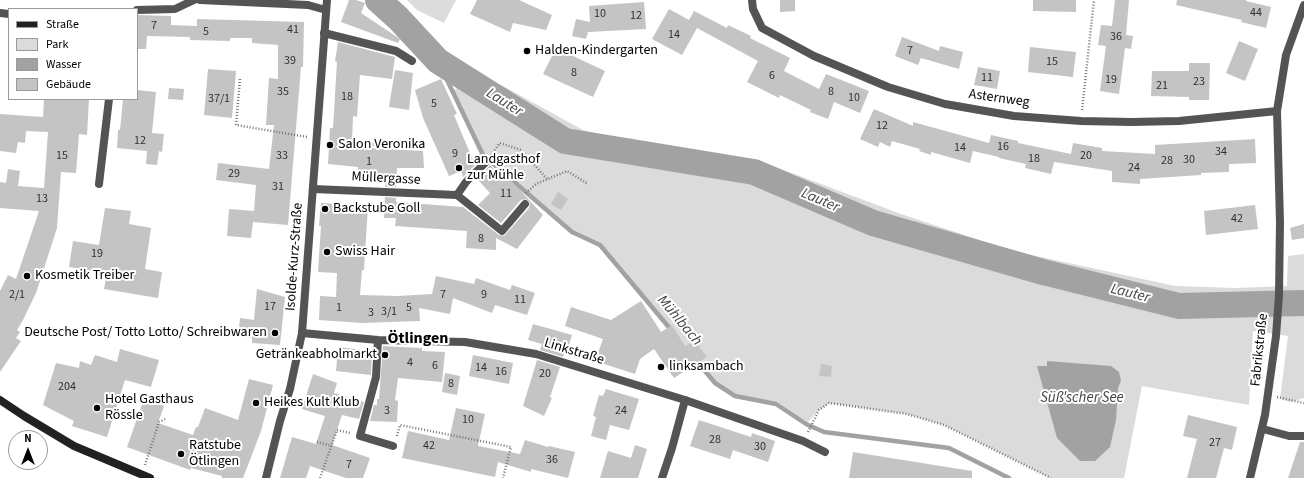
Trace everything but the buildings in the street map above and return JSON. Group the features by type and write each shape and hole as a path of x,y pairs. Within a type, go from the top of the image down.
{"main road":[{"path":"0,400 74,446 150,478"}],"street":[{"path":"138,10 176,9 194,0"},
{"path":"200,0 308,5 326,10"},
{"name":"Isolde-Kurz-Straße","path":"266,478 280,421 290,389 302,334 327,0"},
{"name":"Asternweg","path":"752,0 753,10 762,28 814,56 888,86 945,104 1014,116 1081,121 1179,121 1277,111"},
{"path":"1277,111 1286,55 1304,5"},
{"path":"324,33 396,51 412,61"},
{"path":"99,184 109,100"},
{"name":"Fabrikstraße","path":"1250,478 1263,429 1269,395 1276,336 1280,222 1277,111"},
{"path":"487,160 466,182 457,195 502,231 525,204"},
{"name":"Müllergasse","path":"313,189 457,195"},
{"name":"Linkstraße","path":"302,334 378,340 466,342 536,354 685,400 803,441 825,452"},
{"path":"378,340 376,377 360,436 393,446"},
{"path":"662,478 685,400"},
{"path":"1263,429 1289,436 1304,436"}],"path":[{"path":"1081,121 1094,0"},
{"path":"240,80 236,125 317,138"},
{"path":"487,160 500,143 521,150 547,179"},
{"path":"526,193 536,184 567,171 588,184"},
{"path":"1269,395 1304,403"},
{"path":"803,441 819,410 829,404 907,414 944,425 1051,478"},
{"path":"141,474 159,422 165,418"},
{"path":"393,446 400,425 511,448 503,478"},
{"path":"320,478 337,430 360,436"},
{"path":"317,442 332,446"}],"green space":[{"path":"407,0 456,0 444,23 417,10"},
{"path":"453,78 501,85 585,131 660,147 757,160 901,214 1013,251 1175,286 1235,288 1287,286 1288,256 1304,254 1304,398 1291,402 1280,399 1288,336 1253,331 1249,405 1142,386 1124,478 1051,478 944,425 907,414 829,403 819,410 806,424 776,404 735,396 715,383 600,245 572,232 483,155 452,91 459,87"}],"water":[{"name":"Süß'scher See","path":"1047,361 1111,366 1119,372 1121,381 1118,388 1116,420 1110,447 1095,461 1080,461 1057,438 1037,366 1047,366"}],"waterway":[{"name":"Lauter","path":"378,0 398,18 438,61 565,141 754,172 873,223 1043,272 1179,306 1304,303"},
{"name":"Mühlbach","path":"438,61 483,155 572,232 600,245 672,331"},
{"name":"Mühlbach","path":"694,358 715,383 735,396 776,404 806,424 824,432 949,448 1009,478"}],"place":[{"name":"Halden-Kindergarten","path":"527,51"},
{"name":"Salon Veronika","path":"330,145"},
{"name":"Landgasthof zur Mühle","path":"459,168"},
{"name":"Backstube Goll","path":"325,209"},
{"name":"Swiss Hair","path":"327,252"},
{"name":"Kosmetik Treiber","path":"27,276"},
{"name":"Deutsche Post/ Totto Lotto/ Schreibwaren","path":"275,333"},
{"name":"Getränkeabholmarkt","path":"385,355"},
{"name":"linksambach","path":"661,367"},
{"name":"Heikes Kult Klub","path":"256,403"},
{"name":"Hotel Gasthaus Rössle","path":"97,408"},
{"name":"Ratstube Ötlingen","path":"181,454"}],"district":[{"name":"Ötlingen","path":"418,339"}]}
